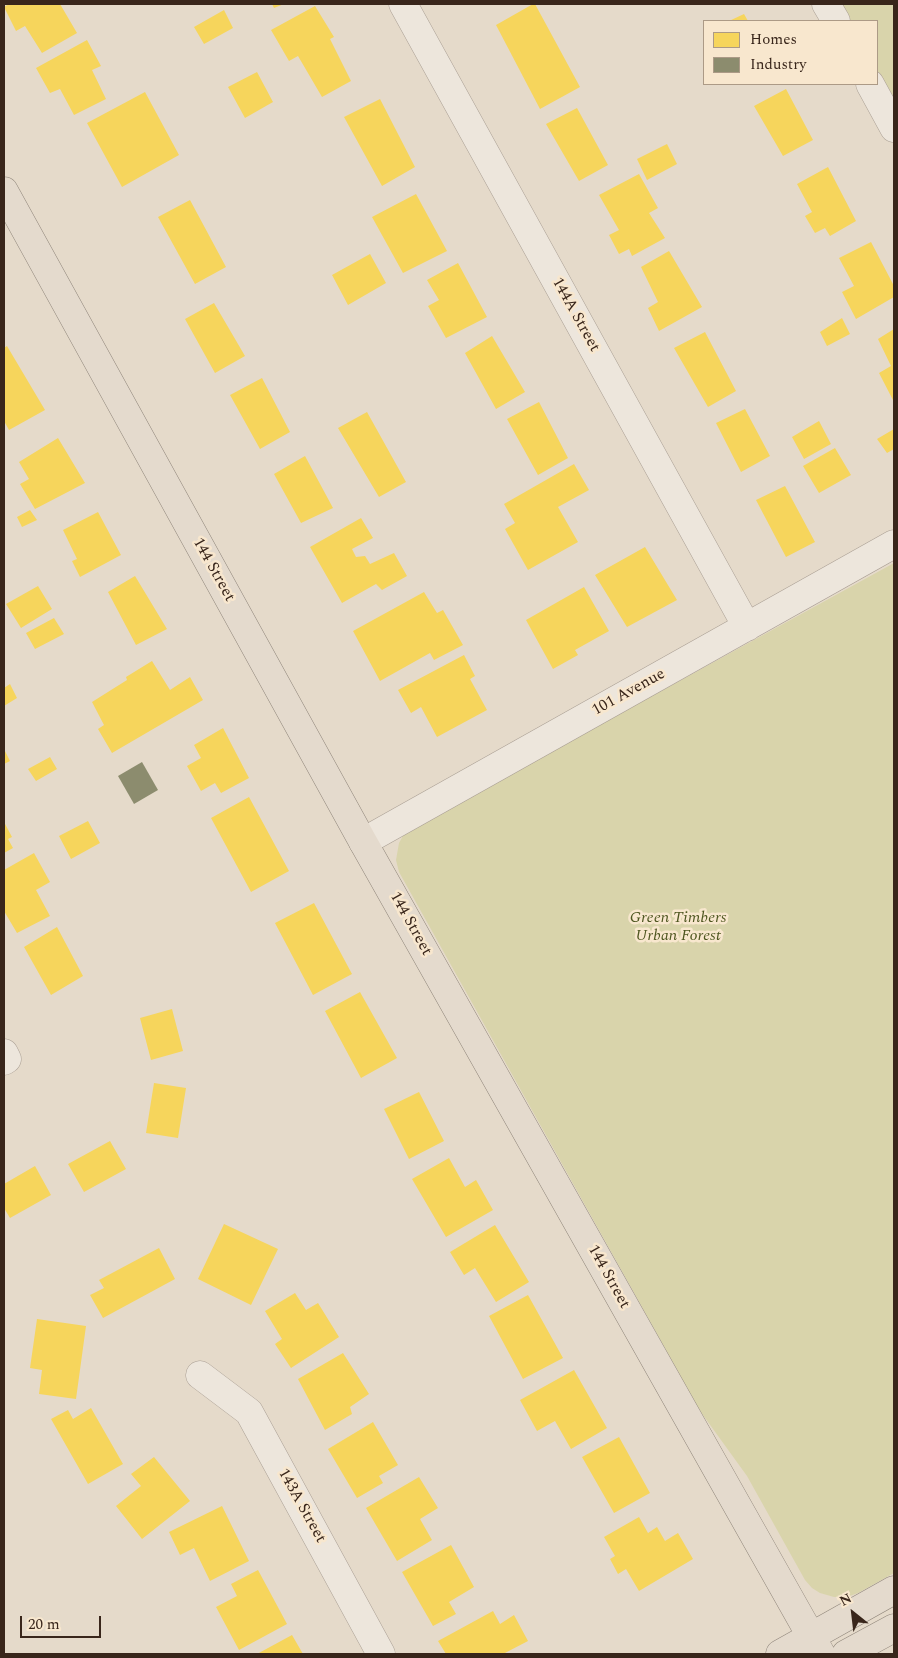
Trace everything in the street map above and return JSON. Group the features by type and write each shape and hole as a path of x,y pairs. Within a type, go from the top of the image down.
{"main road":[{"name":"144 Street","path":"5,196 363,842 816,1646"},
{"path":"780,1654 816,1646 894,1590"},
{"path":"846,1654 894,1628"}],"street":[{"name":"144A Street","path":"403,4 747,627"},
{"path":"826,4 835,20"},
{"path":"871,85 894,128"},
{"name":"101 Avenue","path":"363,842 894,544"},
{"name":"143A Street","path":"200,1375 249,1412 381,1654"}],"green space":[{"path":"822,4 894,4 894,139 877,85 878,20 830,20"},
{"name":"Green Timbers Urban Forest","path":"894,563 894,1573 858,1593 847,1597 834,1597 820,1593 805,1580 747,1476 700,1411 399,872 396,860 399,843 404,834 423,822"}],"building: Homes":[{"path":"9,4 60,4 77,33 42,53 25,26 16,31 4,7"},
{"path":"272,4 284,4 274,8"},
{"path":"535,4 580,87 540,109 496,25"},
{"path":"315,6 334,37 330,39 351,81 322,97 298,56 289,61 271,30"},
{"path":"224,10 233,28 204,44 194,27"},
{"path":"744,14 747,20 731,20"},
{"path":"87,40 101,66 92,70 106,99 74,115 60,89 50,93 36,68"},
{"path":"257,72 273,102 245,118 228,87"},
{"path":"786,89 813,140 783,156 754,106"},
{"path":"145,92 179,155 122,187 87,123"},
{"path":"380,99 415,167 382,186 344,117"},
{"path":"577,108 608,165 579,181 546,124"},
{"path":"667,144 677,164 647,180 637,159"},
{"path":"828,167 856,221 830,236 825,228 815,233 805,216 812,212 797,184"},
{"path":"639,174 658,208 649,213 665,238 632,256 629,249 619,254 609,235 619,230 599,195"},
{"path":"416,194 447,251 403,273 372,217"},
{"path":"190,200 226,267 195,284 158,217"},
{"path":"871,242 894,286 894,297 856,319 842,292 854,286 839,258"},
{"path":"669,251 702,307 659,331 648,308 658,302 641,267"},
{"path":"370,254 386,283 348,305 332,275"},
{"path":"458,263 487,317 446,338 428,306 439,300 427,280"},
{"path":"214,303 245,356 215,373 185,319"},
{"path":"842,318 850,334 827,346 820,332"},
{"path":"894,329 894,402 879,373 891,366 878,339"},
{"path":"705,332 736,391 708,407 674,348"},
{"path":"492,336 525,392 496,409 465,353"},
{"path":"7,346 45,410 9,430 4,421 4,348"},
{"path":"262,378 290,432 260,449 230,395"},
{"path":"539,402 568,458 538,475 507,419"},
{"path":"745,409 770,456 741,472 716,423"},
{"path":"367,412 406,482 379,497 338,428"},
{"path":"819,421 831,444 804,459 792,437"},
{"path":"894,429 894,449 887,453 877,439"},
{"path":"58,438 85,483 35,509 20,484 29,479 19,462"},
{"path":"835,448 851,475 819,493 803,466"},
{"path":"305,456 333,508 301,523 274,474"},
{"path":"574,464 589,490 558,507 578,542 528,570 505,529 515,523 504,504"},
{"path":"785,486 815,542 786,557 756,500"},
{"path":"30,510 37,520 22,527 17,517"},
{"path":"98,512 121,555 80,577 72,561 77,559 63,530"},
{"path":"361,518 373,538 352,549 356,557 365,556 370,564 394,553 407,576 382,590 376,584 342,603 310,547"},
{"path":"645,547 677,600 627,627 595,575"},
{"path":"135,576 167,629 136,645 108,592"},
{"path":"38,586 52,609 21,628 6,604"},
{"path":"584,587 609,631 575,650 578,655 553,669 526,620"},
{"path":"424,592 437,613 443,610 463,645 434,660 430,653 380,681 353,631"},
{"path":"54,618 64,634 35,649 26,633"},
{"path":"464,655 475,676 470,679 487,710 437,737 421,707 411,713 398,690"},
{"path":"152,661 170,690 190,677 203,700 112,753 98,729 104,725 92,702 127,680 126,677"},
{"path":"10,684 17,698 4,706 4,688"},
{"path":"223,728 249,778 221,793 215,783 201,791 187,766 201,758 194,745"},
{"path":"4,749 10,761 4,764"},
{"path":"50,757 57,769 36,781 28,769"},
{"path":"249,797 289,871 251,892 211,818"},
{"path":"88,821 100,843 71,859 59,836"},
{"path":"4,822 12,837 8,839 13,848 4,853"},
{"path":"34,853 50,882 36,890 50,916 17,933 4,911 4,870"},
{"path":"314,903 352,974 313,995 275,923"},
{"path":"57,927 83,976 51,995 24,947"},
{"path":"360,992 397,1058 361,1078 325,1011"},
{"path":"172,1009 183,1051 151,1060 140,1018"},
{"path":"154,1083 186,1088 178,1138 146,1133"},
{"path":"419,1092 444,1141 409,1159 384,1109"},
{"path":"110,1141 126,1169 84,1192 68,1164"},
{"path":"449,1158 465,1187 476,1180 493,1210 446,1237 412,1179"},
{"path":"35,1166 51,1195 10,1218 4,1208 4,1184"},
{"path":"224,1224 278,1249 251,1305 198,1279"},
{"path":"495,1225 529,1282 496,1302 475,1268 464,1275 450,1252"},
{"path":"159,1248 175,1279 103,1318 90,1295 104,1288 99,1280"},
{"path":"295,1293 306,1310 318,1303 339,1337 291,1368 275,1344 282,1339 265,1311"},
{"path":"528,1295 563,1358 523,1379 489,1316"},
{"path":"37,1319 86,1326 76,1399 39,1394 42,1370 30,1368"},
{"path":"343,1353 369,1394 350,1407 352,1414 325,1430 298,1379"},
{"path":"574,1370 607,1428 571,1449 555,1421 537,1431 520,1400"},
{"path":"91,1408 123,1464 88,1484 51,1419 68,1410 73,1419"},
{"path":"373,1422 398,1465 379,1476 383,1483 357,1498 328,1449"},
{"path":"619,1437 650,1493 614,1513 582,1457"},
{"path":"154,1457 190,1501 142,1539 116,1506 141,1486 131,1474"},
{"path":"419,1477 438,1508 420,1519 432,1540 397,1561 366,1508"},
{"path":"222,1506 249,1561 210,1581 194,1548 180,1555 169,1532"},
{"path":"639,1517 648,1533 657,1527 665,1541 678,1533 693,1559 639,1591 626,1569 618,1574 610,1559 615,1556 604,1537"},
{"path":"451,1545 474,1587 449,1602 456,1614 433,1626 402,1572"},
{"path":"258,1570 287,1624 239,1650 216,1607 237,1596 231,1584"},
{"path":"493,1611 500,1624 514,1615 528,1641 503,1654 446,1654 438,1641"},
{"path":"292,1635 303,1654 257,1654"}],"building: Industry":[{"path":"142,762 158,790 134,804 118,776"}]}
